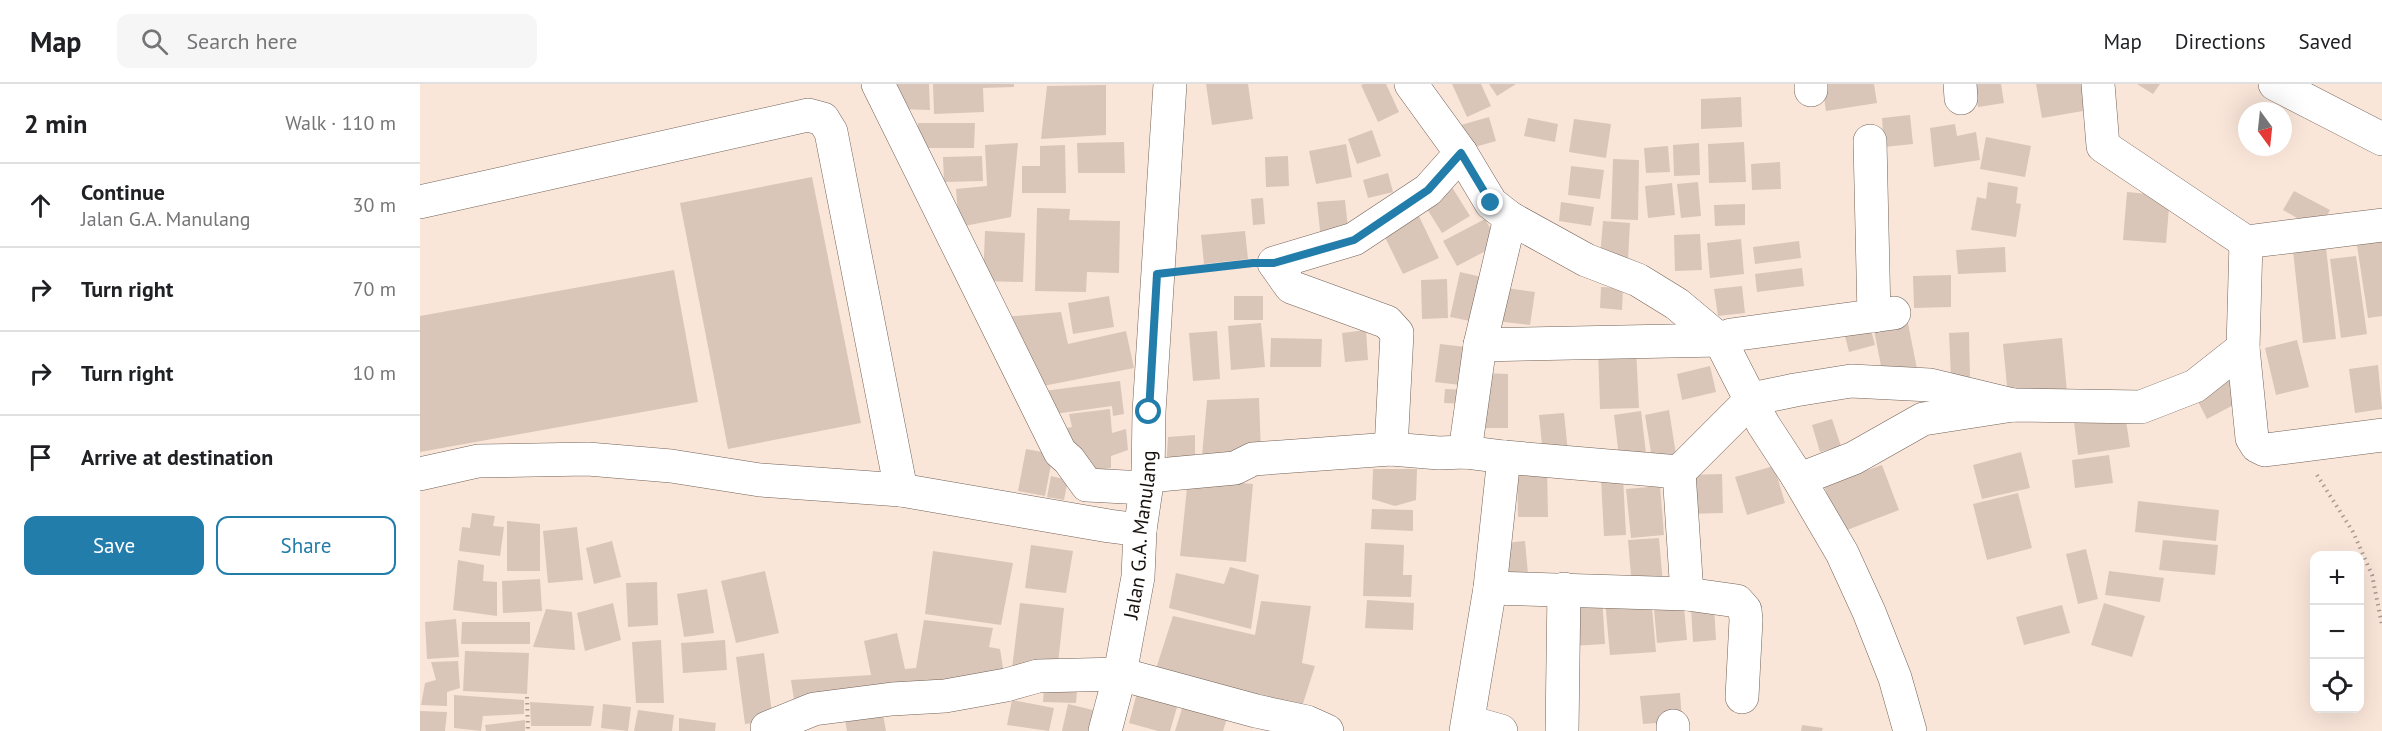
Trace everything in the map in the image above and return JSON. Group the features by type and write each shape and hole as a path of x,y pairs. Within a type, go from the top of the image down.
{"street":[{"path":"878,84 1060,452 1069,460 1087,485 1147,482 1235,468 1253,459 1391,449 1439,453 1465,452 1679,471 1774,394 1851,381 1930,385 2013,405"},
{"name":"Jalan G.A. Manulang","path":"1105,731 1120,674 1138,577 1140,530 1147,482 1149,412 1170,84"},
{"path":"1412,84 1461,153 1491,203 1510,218 1586,260 1638,280 1726,337 1774,394"},
{"path":"2097,84 2103,146 2246,242 2382,225"},
{"path":"2275,84 2382,139"},
{"path":"420,202 808,115 823,119 831,132 901,490"},
{"path":"1480,345 1726,337 1884,315 1870,141"},
{"path":"1391,449 1396,333 1388,322 1292,287 1274,263 1354,240 1428,190 1461,153"},
{"path":"1465,452 1480,345 1510,218"},
{"path":"2246,242 2243,348 2252,438 2257,446 2265,450 2382,435"},
{"path":"1802,476 1854,458 1923,419 2013,405 2141,407 2195,386 2243,348"},
{"path":"1774,394 1763,424 1802,476 1842,553 1896,678 1910,731"},
{"path":"1501,731 1467,727 1490,588 1504,457"},
{"path":"420,474 478,461 588,459 670,466 760,480 901,490 1140,530"},
{"path":"1679,471 1687,594"},
{"path":"1490,588 1687,594 1737,601 1745,610 1742,697"},
{"path":"1562,731 1564,589"},
{"path":"768,728 814,709 892,699 945,696 1006,685 1038,676 1120,674 1256,711 1307,722 1327,731"}],"path":[{"path":"1157,274 1253,263 1274,263"},
{"path":"2301,446 2325,490 2353,532 2372,575 2382,625"},
{"path":"527,697 528,731"}],"building":[{"path":"891,84 929,84 930,110 900,109"},
{"path":"933,84 1014,84 1014,87 983,88 984,112 934,114"},
{"path":"1206,84 1248,84 1253,119 1212,125"},
{"path":"1386,84 1399,112 1378,122 1361,85"},
{"path":"1452,84 1481,84 1491,106 1467,117"},
{"path":"1489,84 1516,84 1497,96"},
{"path":"1822,84 1874,84 1877,103 1826,111"},
{"path":"1973,84 2001,84 2004,103 1978,107"},
{"path":"2036,84 2085,84 2089,110 2042,118"},
{"path":"2137,84 2160,84 2153,94"},
{"path":"1106,85 1106,135 1041,139 1047,86"},
{"path":"1741,97 1742,127 1701,129 1701,99"},
{"path":"1910,115 1913,144 1884,147 1882,118"},
{"path":"1489,117 1496,141 1468,149 1461,125"},
{"path":"1528,118 1558,124 1555,142 1524,136"},
{"path":"1574,119 1611,124 1606,158 1569,152"},
{"path":"918,123 975,123 974,148 918,148"},
{"path":"1955,124 1957,136 1976,132 1980,160 1934,167 1930,128"},
{"path":"1372,130 1381,156 1357,164 1348,139"},
{"path":"1986,137 2031,146 2025,177 1980,169"},
{"path":"1124,142 1125,173 1078,173 1077,143"},
{"path":"1744,142 1746,182 1709,183 1708,144"},
{"path":"1018,143 1011,217 959,227 956,189 987,186 985,145"},
{"path":"1699,143 1700,175 1674,176 1673,145"},
{"path":"1346,144 1352,177 1316,184 1309,151"},
{"path":"1065,145 1066,193 1022,193 1022,166 1040,166 1040,146"},
{"path":"1668,146 1670,172 1646,173 1644,148"},
{"path":"982,156 983,181 944,182 943,157"},
{"path":"1288,156 1289,186 1266,187 1265,157"},
{"path":"1613,159 1639,160 1638,220 1611,219"},
{"path":"1780,162 1781,189 1752,190 1751,164"},
{"path":"1571,166 1604,170 1600,199 1568,195"},
{"path":"1388,173 1393,192 1368,198 1363,180"},
{"path":"812,177 861,423 728,449 680,203"},
{"path":"1698,182 1701,216 1681,218 1677,184"},
{"path":"1988,182 2018,187 2016,203 2021,204 2016,237 1971,230 1977,197 1986,199"},
{"path":"1672,183 1675,215 1648,218 1645,186"},
{"path":"1450,184 1470,216 1442,233 1422,201"},
{"path":"2294,191 2330,210 2319,230 2283,210"},
{"path":"2127,192 2170,196 2166,243 2123,240"},
{"path":"1263,198 1265,224 1253,225 1251,199"},
{"path":"1345,200 1349,238 1321,240 1317,202"},
{"path":"1561,202 1594,207 1591,226 1559,221"},
{"path":"1745,204 1745,225 1715,226 1714,205"},
{"path":"1037,208 1070,209 1069,220 1120,221 1119,273 1087,272 1086,292 1035,291"},
{"path":"1416,210 1439,258 1403,274 1380,227"},
{"path":"1485,219 1499,244 1457,266 1443,241"},
{"path":"1603,221 1630,223 1628,260 1600,257"},
{"path":"985,231 1025,233 1023,282 983,281"},
{"path":"1245,231 1248,259 1204,264 1201,235"},
{"path":"1700,234 1702,270 1675,271 1674,235"},
{"path":"2382,234 2382,316 2368,318 2356,239"},
{"path":"1741,239 1744,274 1710,278 1707,243"},
{"path":"1799,241 1801,258 1755,264 1753,247"},
{"path":"2005,247 2006,272 1958,274 1956,250"},
{"path":"2326,247 2336,339 2303,343 2293,251"},
{"path":"2356,256 2367,334 2341,338 2330,259"},
{"path":"1802,268 1804,286 1757,292 1755,274"},
{"path":"674,270 698,402 420,452 420,316"},
{"path":"1460,272 1490,279 1480,323 1450,317"},
{"path":"1951,275 1951,307 1914,308 1913,276"},
{"path":"1447,279 1448,318 1422,319 1421,280"},
{"path":"1742,286 1745,313 1718,316 1714,289"},
{"path":"1500,287 1535,292 1530,325 1496,321"},
{"path":"1601,287 1623,288 1622,310 1600,308"},
{"path":"1109,296 1114,327 1073,334 1068,303"},
{"path":"1234,296 1263,296 1263,320 1234,320"},
{"path":"1061,312 1068,344 1126,331 1134,368 1033,388 1004,317"},
{"path":"1907,318 1917,369 1883,376 1873,325"},
{"path":"1869,322 1875,345 1849,352 1843,328"},
{"path":"1261,323 1265,367 1231,370 1228,326"},
{"path":"1366,330 1368,360 1345,362 1342,333"},
{"path":"1217,331 1220,379 1193,381 1189,333"},
{"path":"1969,332 1970,377 1951,377 1949,333"},
{"path":"1271,338 1322,339 1321,367 1270,367"},
{"path":"2062,338 2067,392 2008,397 2003,344"},
{"path":"2297,340 2309,387 2276,395 2265,348"},
{"path":"1440,344 1474,348 1469,386 1435,382"},
{"path":"1636,348 1639,408 1600,409 1598,350"},
{"path":"2378,365 2382,409 2355,413 2349,369"},
{"path":"1710,366 1716,392 1682,400 1677,374"},
{"path":"1483,373 1508,374 1508,428 1483,428"},
{"path":"2226,375 2241,401 2207,419 2193,392"},
{"path":"1120,381 1124,414 1113,416 1112,406 1047,415 1044,391"},
{"path":"1445,389 1468,390 1467,404 1444,403"},
{"path":"1259,398 1261,453 1201,467 1207,400"},
{"path":"1110,409 1112,433 1126,429 1128,450 1111,456 1111,468 1085,473 1057,430 1072,427 1069,414"},
{"path":"1669,410 1677,461 1653,465 1645,415"},
{"path":"1641,411 1646,453 1619,457 1614,415"},
{"path":"1564,413 1568,452 1543,454 1539,415"},
{"path":"2125,414 2130,447 2078,455 2074,422"},
{"path":"1832,419 1841,446 1820,452 1812,425"},
{"path":"1195,435 1195,469 1166,470 1168,437"},
{"path":"1026,449 1053,454 1045,496 1018,491"},
{"path":"2021,452 2030,488 1982,499 1973,465"},
{"path":"2109,455 2113,483 2075,488 2072,460"},
{"path":"1882,465 1899,510 1842,532 1824,486"},
{"path":"1774,466 1785,503 1747,515 1735,477"},
{"path":"1517,467 1547,467 1548,517 1518,517"},
{"path":"1373,469 1417,469 1416,500 1395,506 1372,499"},
{"path":"1722,474 1723,513 1687,514 1686,475"},
{"path":"1051,476 1068,480 1064,500 1047,497"},
{"path":"1623,477 1626,535 1604,536 1601,478"},
{"path":"1188,478 1253,484 1246,562 1180,556"},
{"path":"1660,486 1664,535 1631,538 1626,489"},
{"path":"2018,493 2032,548 1987,560 1973,504"},
{"path":"2138,501 2219,510 2216,541 2135,532"},
{"path":"1372,509 1413,510 1413,531 1371,529"},
{"path":"472,513 495,516 493,526 504,527 500,556 459,551 462,527 470,528"},
{"path":"507,521 540,524 540,571 507,571"},
{"path":"577,527 583,580 548,583 543,531"},
{"path":"1659,538 1663,584 1632,587 1628,540"},
{"path":"2163,540 2218,545 2215,575 2159,570"},
{"path":"612,541 621,577 594,584 586,548"},
{"path":"1525,541 1529,585 1508,587 1504,543"},
{"path":"1365,543 1404,545 1403,575 1412,575 1411,597 1363,596"},
{"path":"1031,545 1073,551 1066,593 1025,588"},
{"path":"2086,549 2098,599 2078,604 2066,554"},
{"path":"933,551 1013,563 1001,625 925,614"},
{"path":"458,560 484,565 483,581 497,582 497,616 453,610"},
{"path":"1230,567 1259,575 1251,629 1169,608 1176,573 1224,584"},
{"path":"765,571 779,633 736,643 721,581"},
{"path":"2109,571 2164,578 2160,602 2105,595"},
{"path":"540,579 542,611 503,613 502,581"},
{"path":"657,582 658,625 628,627 626,583"},
{"path":"707,589 714,633 684,637 677,594"},
{"path":"1602,596 1605,644 1572,646 1568,599"},
{"path":"1651,597 1656,652 1610,655 1605,601"},
{"path":"1367,600 1414,603 1413,630 1365,628"},
{"path":"1261,601 1311,606 1302,663 1315,666 1299,716 1153,678 1173,616 1255,635"},
{"path":"613,603 621,640 585,651 577,613"},
{"path":"1020,603 1064,608 1057,673 1012,668"},
{"path":"2104,603 2145,616 2132,657 2091,645"},
{"path":"2062,605 2070,633 2024,645 2016,617"},
{"path":"1714,606 1716,640 1693,642 1691,608"},
{"path":"1684,607 1687,640 1657,643 1654,609"},
{"path":"546,609 572,612 575,650 533,647"},
{"path":"456,619 459,657 427,659 425,622"},
{"path":"924,620 993,628 989,647 1000,649 1005,680 795,706 791,680 871,675 864,641 897,633 905,669 916,668"},
{"path":"462,622 530,622 530,644 461,644"},
{"path":"661,640 664,703 636,703 632,642"},
{"path":"725,640 727,670 683,673 681,643"},
{"path":"465,651 529,653 527,694 463,691"},
{"path":"764,653 773,720 745,724 736,657"},
{"path":"458,661 460,688 447,692 447,706 421,705 425,683 436,680 431,662"},
{"path":"1045,677 1078,678 1076,703 1043,702"},
{"path":"1139,685 1180,697 1170,731 1158,731 1129,723"},
{"path":"1680,693 1682,721 1643,724 1640,696"},
{"path":"454,695 524,700 524,714 483,716 481,731 454,728"},
{"path":"1185,699 1229,712 1223,731 1175,731"},
{"path":"1012,700 1054,708 1049,731 1007,725"},
{"path":"530,702 594,706 591,726 531,726"},
{"path":"881,703 886,731 847,731 843,710"},
{"path":"603,704 631,707 628,731 601,728"},
{"path":"1068,704 1093,710 1089,731 1062,731"},
{"path":"638,710 674,715 672,731 634,731"},
{"path":"420,711 447,712 445,731 420,731"},
{"path":"679,718 716,723 715,731 679,731"},
{"path":"525,720 525,731 486,731 485,725"},
{"path":"1802,725 1823,728 1822,731 1801,731"}],"route":[{"path":"1149,412 1157,274 1253,263 1274,263 1354,240 1428,190 1461,153 1491,203"}]}
